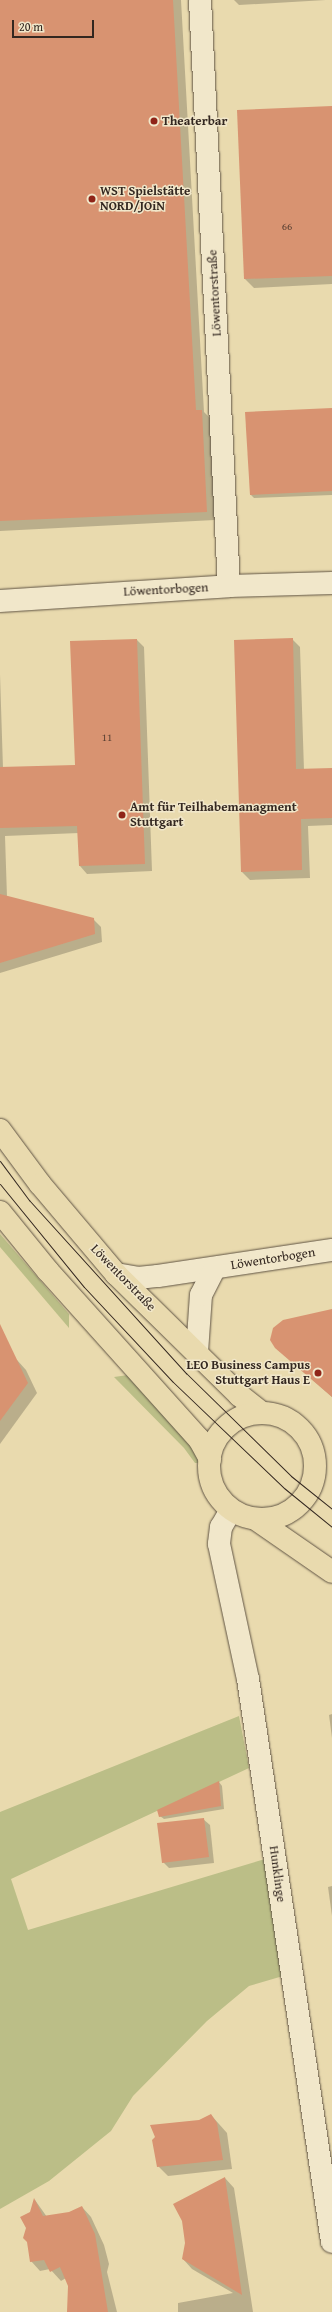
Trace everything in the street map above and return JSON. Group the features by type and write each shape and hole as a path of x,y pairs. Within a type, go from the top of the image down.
{"main road":[{"name":"Löwentorstraße","path":"0,1130 40,1184 116,1274 239,1395 262,1413 282,1417 298,1427 310,1443 324,1468 315,1477 301,1503 281,1517 257,1520"},
{"name":"Löwentorstraße","path":"0,1212 48,1271 199,1439 210,1459"},
{"name":"Löwentorstraße","path":"262,1413 235,1421 222,1431 214,1444 210,1459 210,1478 218,1496 231,1510 257,1520 332,1572"}],"street":[{"name":"Löwentorstraße","path":"200,0 229,586"},
{"name":"Löwentorbogen","path":"0,601 229,586 332,583"},
{"name":"Löwentorbogen","path":"116,1274 149,1277 332,1250"},
{"name":"Löwentorbogen","path":"197,1352 201,1295 215,1268"},
{"name":"Hunklinge","path":"231,1510 220,1527 219,1544 248,1679 332,2242"}],"green space":[{"path":"0,1234 69,1314 69,1328 0,1247"},
{"path":"128,1375 196,1448 199,1463 195,1463 184,1448 114,1377"},
{"path":"239,1716 249,1768 11,1879 28,1930 265,1859 283,1976 249,1986 207,2021 133,2096 111,2131 49,2181 0,2209 0,1812"}],"building":[{"name":"WST Spielstätte NORD/JOiN","path":"0,0 173,0 196,410 202,410 207,512 0,521"},
{"path":"332,106 332,276 244,279 237,110"},
{"path":"332,408 332,491 250,495 245,412"},
{"path":"293,638 296,769 332,768 332,818 301,819 302,870 241,872 234,640"},
{"path":"137,639 145,864 79,866 77,826 0,828 0,767 75,765 70,641"},
{"path":"0,894 94,918 95,934 0,963"},
{"name":"LEO Business Campus Stuttgart Haus E","path":"332,1309 332,1397 275,1348 270,1340 273,1328 283,1320"},
{"path":"0,1324 28,1383 0,1421"},
{"path":"219,1781 221,1806 159,1817 157,1810"},
{"path":"204,1818 209,1857 162,1863 157,1823"},
{"path":"211,2114 217,2123 223,2160 157,2167 152,2140 155,2137 150,2125 199,2120"},
{"path":"225,2177 242,2295 182,2259 185,2243 182,2221 173,2204"},
{"path":"34,2198 43,2216 69,2212 82,2206 95,2234 108,2312 67,2312 68,2286 60,2267 50,2272 44,2260 30,2262 27,2242 23,2238 26,2228 20,2217 30,2212"}],"tram line":[{"path":"0,1161 29,1200 186,1373 291,1476 332,1509"},
{"path":"0,1184 84,1287 173,1382 284,1488 332,1527"}],"place":[{"name":"Theaterbar","path":"154,121"},
{"name":"WST Spielstätte NORD/JOiN","path":"92,199"},
{"name":"Amt für Teilhabemanagment Stuttgart","path":"122,815"},
{"name":"LEO Business Campus Stuttgart Haus E","path":"318,1373"}]}
